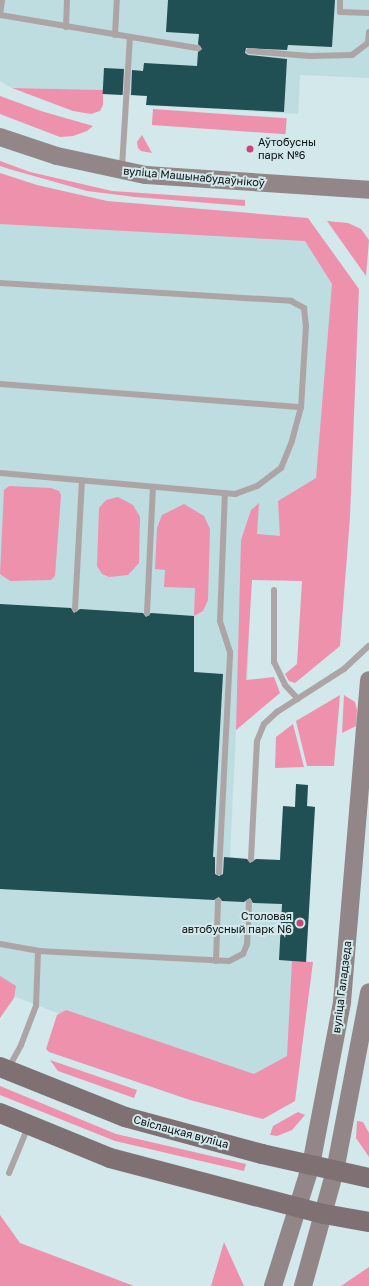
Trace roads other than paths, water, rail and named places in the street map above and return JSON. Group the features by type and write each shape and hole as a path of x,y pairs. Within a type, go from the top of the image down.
{"main road":[{"name":"вуліца Машынабудаўнікоў","path":"0,137 57,156 122,171 248,184 369,190"},
{"name":"вуліца Галадзеда","path":"273,1286 311,1165 342,1002 369,680"},
{"path":"302,1286 324,1214 335,1171 369,992"},
{"name":"Свіслацкая вуліца","path":"4,1069 126,1117 311,1165 369,1178"},
{"path":"0,1113 110,1158 298,1208 369,1222"}],"lane":[{"path":"2,0 0,15 198,48"},
{"path":"66,27 67,0"},
{"path":"115,34 117,0"},
{"path":"340,0 340,12 369,13"},
{"path":"249,51 310,56 352,55 368,43 369,32"},
{"path":"122,171 130,37"},
{"path":"0,283 291,301 304,308 306,326 301,408 292,441 281,468 257,486 236,494 0,473"},
{"path":"0,384 301,408"},
{"path":"75,609 82,480"},
{"path":"146,613 153,487"},
{"path":"219,872 230,652 220,621 225,493"},
{"path":"274,590 274,662 285,685 298,699"},
{"path":"251,859 258,741 264,724 277,712 344,669 369,646"},
{"path":"216,960 218,900"},
{"path":"0,944 38,951 229,961 243,954 247,944 249,902"},
{"path":"4,1069 21,1045 36,1006 38,951"},
{"path":"9,1173 29,1126"}],"place":[{"name":"Аўтобусны парк №6","path":"250,149"},
{"name":"Столовая автобусный парк N6","path":"300,923"}]}
